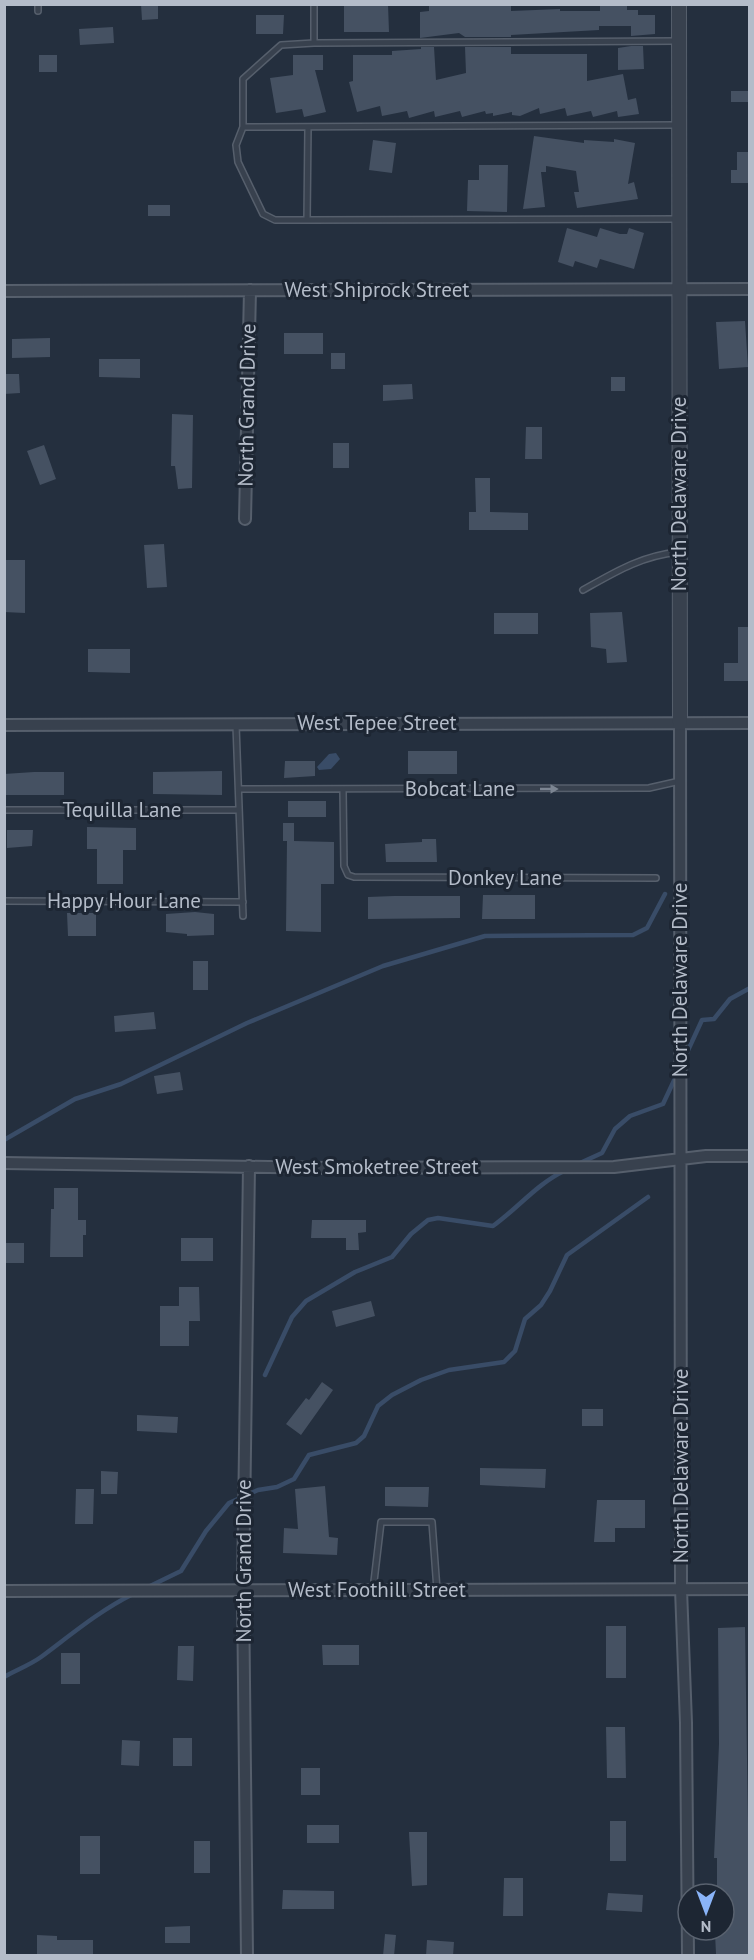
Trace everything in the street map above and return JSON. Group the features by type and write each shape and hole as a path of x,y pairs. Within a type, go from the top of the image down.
{"street":[{"name":"North Delaware Drive","path":"679,4 681,1589 686,1722 688,1956"},
{"name":"West Shiprock Street","path":"4,291 750,289"},
{"name":"North Grand Drive","path":"245,519 250,290"},
{"name":"West Tepee Street","path":"4,724 750,723"},
{"name":"West Smoketree Street","path":"4,1163 604,1167 706,1156 750,1156"},
{"name":"North Grand Drive","path":"247,1956 243,1590 249,1166"},
{"name":"West Foothill Street","path":"4,1591 750,1589"}],"lane":[{"path":"314,4 314,43"},
{"path":"679,41 281,45 243,80 243,127 236,145 238,162 263,214 276,220 679,219"},
{"path":"243,127 679,125"},
{"path":"307,220 308,127"},
{"path":"584,590 633,562 655,555 680,552"},
{"path":"236,723 243,916"},
{"name":"Bobcat Lane","path":"239,789 649,788 680,781"},
{"name":"Donkey Lane","path":"343,790 344,866 348,875 354,877 656,878"},
{"name":"Tequilla Lane","path":"4,810 239,810"},
{"name":"Happy Hour Lane","path":"4,901 243,902"},
{"path":"373,1590 381,1522 432,1522 437,1590"}],"water":[{"path":"336,753 340,759 331,769 319,770 317,767 329,754"}],"building":[{"path":"141,4 158,4 158,19 142,20"},
{"path":"344,4 388,4 389,32 344,32"},
{"path":"429,4 511,4 511,11 560,9 560,11 600,11 600,4 627,4 627,10 638,10 638,15 655,15 655,34 631,36 631,26 599,26 599,30 511,35 511,37 465,37 459,33 420,38 420,12 429,11"},
{"path":"256,15 284,15 283,34 256,34"},
{"path":"113,27 114,43 80,45 79,29"},
{"path":"643,46 644,69 618,70 618,48"},
{"path":"421,47 434,47 436,80 466,73 465,47 511,47 511,54 587,54 587,81 623,74 628,100 636,98 639,114 618,117 617,111 593,117 591,111 567,116 565,108 540,114 539,108 520,116 512,115 512,112 493,116 493,113 486,114 485,111 462,117 460,111 435,117 434,111 409,118 407,111 382,116 380,106 357,112 349,82 353,81 353,55 392,55 392,51 421,49"},
{"path":"39,55 57,55 57,72 39,72"},
{"path":"293,55 323,55 323,70 315,70 326,112 304,117 302,109 276,113 270,78 293,75"},
{"path":"731,91 750,91 750,102 731,102"},
{"path":"534,136 584,143 584,140 614,142 614,139 635,143 628,184 634,182 638,199 577,208 574,192 579,192 576,171 546,166 546,172 541,172 545,207 523,209"},
{"path":"373,140 396,143 392,173 369,170"},
{"path":"737,152 750,152 750,183 731,183 731,170 737,170"},
{"path":"479,165 508,165 507,212 467,211 468,180 479,180"},
{"path":"148,205 170,205 170,216 148,216"},
{"path":"567,228 597,237 600,228 620,234 627,234 629,228 644,233 634,269 600,259 597,268 575,261 573,267 558,262"},
{"path":"745,321 748,367 719,369 716,322"},
{"path":"284,333 323,333 323,354 284,354"},
{"path":"50,338 50,357 12,358 12,339"},
{"path":"331,353 345,353 345,369 331,369"},
{"path":"99,359 140,359 140,378 99,377"},
{"path":"4,374 19,374 20,393 4,394"},
{"path":"611,377 625,377 625,391 611,391"},
{"path":"412,384 413,399 383,401 383,385"},
{"path":"172,414 193,415 192,488 178,489 175,466 171,466"},
{"path":"526,427 542,427 542,459 525,459"},
{"path":"333,443 349,443 349,468 333,468"},
{"path":"44,445 56,479 40,485 27,451"},
{"path":"475,478 490,478 490,512 528,513 528,530 469,530 469,512 476,512"},
{"path":"164,544 167,587 147,588 144,545"},
{"path":"4,560 25,560 25,613 4,612"},
{"path":"622,612 627,662 607,663 606,649 591,647 590,613"},
{"path":"494,613 538,613 538,634 494,634"},
{"path":"738,627 750,627 750,681 724,681 724,663 738,663"},
{"path":"88,649 130,649 130,673 88,672"},
{"path":"408,751 457,751 457,774 408,774"},
{"path":"285,761 315,761 315,776 284,778"},
{"path":"222,771 222,795 153,794 153,772"},
{"path":"64,772 64,795 4,795 4,774"},
{"path":"288,801 326,801 326,817 288,817"},
{"path":"283,823 294,823 294,841 334,842 334,884 321,884 321,932 286,931 287,841 283,841"},
{"path":"87,827 136,828 136,850 123,850 123,884 97,884 97,849 87,849"},
{"path":"7,830 33,830 32,846 7,848"},
{"path":"422,839 436,839 437,862 386,862 385,844 422,842"},
{"path":"483,895 535,895 535,919 482,919"},
{"path":"460,896 460,918 368,919 368,897"},
{"path":"195,912 214,914 214,935 187,936 187,934 166,932 166,914"},
{"path":"67,913 96,913 96,936 68,936"},
{"path":"193,961 208,961 208,990 193,990"},
{"path":"154,1012 156,1029 115,1032 114,1016"},
{"path":"180,1072 183,1090 157,1094 154,1076"},
{"path":"54,1188 78,1188 78,1220 86,1220 83,1257 50,1257"},
{"path":"312,1220 366,1220 366,1232 358,1233 359,1250 346,1250 346,1238 311,1238"},
{"path":"181,1238 213,1238 213,1261 181,1261"},
{"path":"4,1243 24,1243 24,1263 4,1263"},
{"path":"179,1287 199,1287 200,1321 189,1321 189,1346 160,1346 160,1306 179,1306"},
{"path":"371,1301 375,1316 336,1327 332,1311"},
{"path":"322,1382 333,1390 301,1435 286,1424 306,1398 309,1400"},
{"path":"582,1409 603,1409 603,1426 582,1426"},
{"path":"137,1415 178,1417 177,1433 137,1431"},
{"path":"480,1468 546,1469 545,1488 480,1485"},
{"path":"101,1471 118,1472 117,1494 101,1494"},
{"path":"325,1486 329,1537 338,1538 337,1555 283,1553 284,1528 298,1529 295,1489"},
{"path":"385,1487 429,1487 428,1507 385,1506"},
{"path":"76,1489 94,1489 93,1524 75,1524"},
{"path":"597,1500 645,1500 645,1528 615,1528 615,1542 594,1542"},
{"path":"606,1626 626,1626 626,1678 606,1678"},
{"path":"745,1627 750,1954 716,1954 715,1942 736,1942 736,1882 717,1882 717,1858 714,1858 719,1744 718,1628"},
{"path":"322,1645 359,1645 359,1665 323,1665"},
{"path":"178,1646 194,1646 193,1681 177,1680"},
{"path":"61,1653 80,1653 80,1684 61,1684"},
{"path":"606,1727 625,1727 626,1778 607,1778"},
{"path":"173,1738 192,1738 192,1766 173,1766"},
{"path":"122,1740 140,1741 139,1766 121,1765"},
{"path":"301,1768 320,1768 320,1795 301,1795"},
{"path":"610,1821 626,1821 626,1861 610,1861"},
{"path":"307,1825 339,1825 339,1843 307,1843"},
{"path":"409,1832 427,1832 427,1885 412,1886"},
{"path":"80,1836 100,1836 100,1874 80,1874"},
{"path":"194,1841 210,1841 210,1873 194,1873"},
{"path":"504,1878 523,1878 523,1916 503,1916"},
{"path":"283,1890 334,1891 334,1909 282,1909"},
{"path":"608,1893 643,1895 642,1912 606,1910"},
{"path":"190,1926 190,1943 165,1943 165,1927"},
{"path":"385,1934 396,1935 394,1956 383,1956"},
{"path":"37,1935 57,1936 57,1940 93,1940 93,1956 37,1956"},
{"path":"427,1940 454,1942 453,1956 426,1956"}],"waterway":[{"path":"4,1140 75,1099 121,1084 247,1023 383,966 485,936 633,935 647,928 665,894"},
{"path":"684,1059 702,1020 714,1019 730,999 750,988"},
{"path":"580,1163 602,1153 615,1129 630,1116 663,1104 678,1072"},
{"path":"265,1375 292,1317 306,1301 355,1272 392,1257 411,1234 428,1220 438,1218 493,1226 536,1189 564,1171"},
{"path":"146,1588 181,1571 206,1531 229,1503 258,1490 277,1487 294,1479 309,1455 356,1443 364,1436 378,1406 392,1395 421,1380 449,1370 504,1362 515,1351 525,1319 541,1305 567,1255 648,1197"},
{"path":"4,1677 37,1660 97,1615 133,1594"}]}
